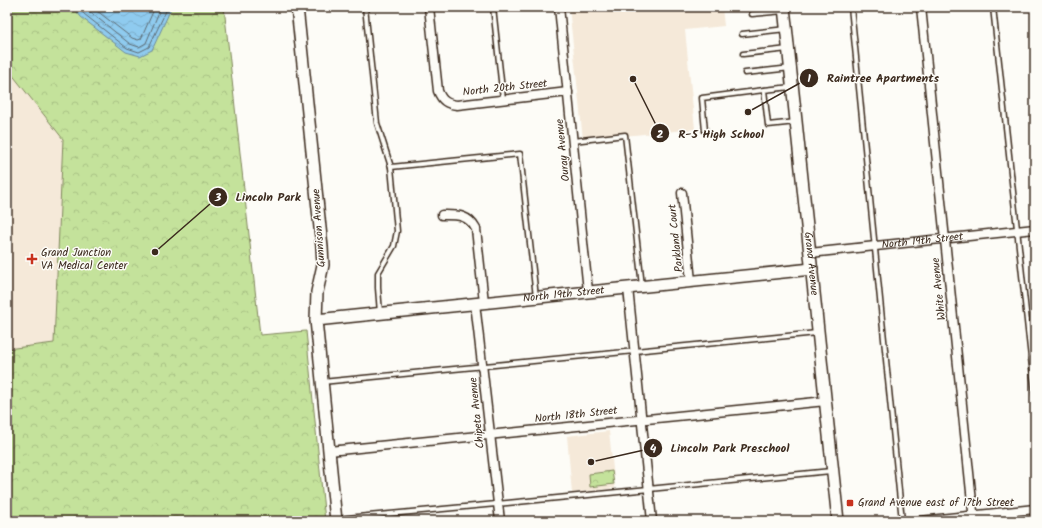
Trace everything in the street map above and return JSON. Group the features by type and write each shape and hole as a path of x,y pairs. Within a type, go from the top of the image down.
{"street":[{"name":"Gunnison Avenue","path":"297,7 322,248 323,265 317,292 316,320 336,520"},
{"name":"North 20th Street","path":"429,7 438,91 440,98 445,102 457,105 568,92"},
{"name":"Ouray Avenue","path":"559,7 588,291"},
{"name":"White Avenue","path":"921,7 974,518"},
{"name":"Grand Avenue","path":"785,9 838,521"},
{"name":"Parkland Court","path":"682,193 691,281"},
{"name":"Chipeta Avenue","path":"442,215 452,215 466,218 472,222 476,229 482,367 500,521"},
{"name":"North 19th Street","path":"810,253 1035,229"},
{"name":"North 19th Street","path":"316,320 812,269"},
{"path":"628,288 652,521"},
{"name":"North 18th Street","path":"329,451 826,401"},
{"path":"920,521 974,518 1035,509"}],"lane":[{"path":"365,7 377,123 391,167 397,230 394,246 378,272 380,313"},
{"path":"493,7 503,100"},
{"path":"850,7 902,521"},
{"path":"994,7 1035,395"},
{"path":"752,14 785,9"},
{"path":"742,34 787,29"},
{"path":"743,54 789,49"},
{"path":"746,73 791,68"},
{"path":"705,131 702,98 793,87"},
{"path":"764,90 768,125 797,122"},
{"path":"573,140 625,135 642,286"},
{"path":"391,167 520,154 536,297"},
{"path":"322,382 819,332"},
{"path":"336,520 833,471"}],"shaded area":[{"path":"569,7 722,7 724,26 685,30 695,129 583,140"},
{"name":"Grand Junction VA Medical Center","path":"7,68 63,139 54,343 7,349"},
{"path":"609,431 615,488 572,493 567,436"}],"green space":[{"path":"7,7 224,7 260,335 306,331 325,521 7,521 7,349 54,343 63,139 7,68"},
{"path":"612,471 614,484 590,487 589,474"}],"water":[{"path":"73,7 170,7 170,11 152,50 140,56 126,52 81,17"}],"place":[{"name":"R-5 High School","path":"633,79"},
{"name":"Raintree Apartments","path":"748,112"},
{"name":"Lincoln Park","path":"155,252"},
{"name":"Grand Junction VA Medical Center","path":"32,259"},
{"name":"Lincoln Park Preschool","path":"591,462"},
{"name":"Grand Avenue east of 17th Street","path":"850,503"}]}
